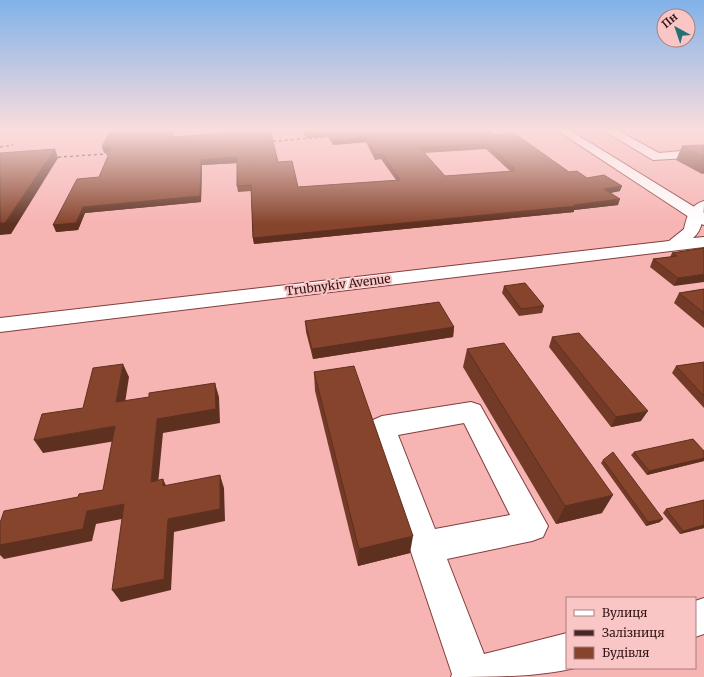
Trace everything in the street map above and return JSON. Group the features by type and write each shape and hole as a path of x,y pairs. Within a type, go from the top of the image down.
{"main road":[{"path":"613,161 701,213 692,231 676,244"},
{"name":"Trubnykiv Avenue","path":"0,325 676,244 704,242"},
{"path":"426,547 532,526 471,412 382,427 472,677 566,652"}],"building":[{"path":"0,161 47,161 5,223 0,223"},
{"path":"106,161 201,161 200,196 83,207 76,223 53,225 77,179 99,177"},
{"path":"237,161 292,161 298,187 400,180 387,161 431,161 445,176 514,171 512,169 515,169 506,161 553,161 569,172 577,171 587,178 604,175 622,186 604,189 620,199 574,205 576,206 253,238 251,185 237,186"},
{"path":"704,248 704,274 678,278 653,259 677,256 672,253"},
{"path":"525,283 544,306 521,309 504,286"},
{"path":"704,289 704,313 679,293"},
{"path":"439,302 454,327 312,349 305,321"},
{"path":"579,333 648,411 616,417 552,337"},
{"path":"504,343 613,495 565,506 467,349"},
{"path":"704,362 704,396 676,366"},
{"path":"123,364 116,402 149,397 149,393 215,383 216,409 157,419 151,482 163,479 163,486 220,475 220,509 168,519 164,579 112,590 124,504 87,511 83,529 0,545 0,523 4,511 78,497 79,494 103,490 115,426 34,440 42,414 83,408 93,368"},
{"path":"354,366 413,536 359,549 314,372"},
{"path":"693,439 704,451 704,458 649,471 634,452"},
{"path":"613,452 663,519 648,522 603,460"},
{"path":"704,500 704,525 683,531 666,509"}]}
